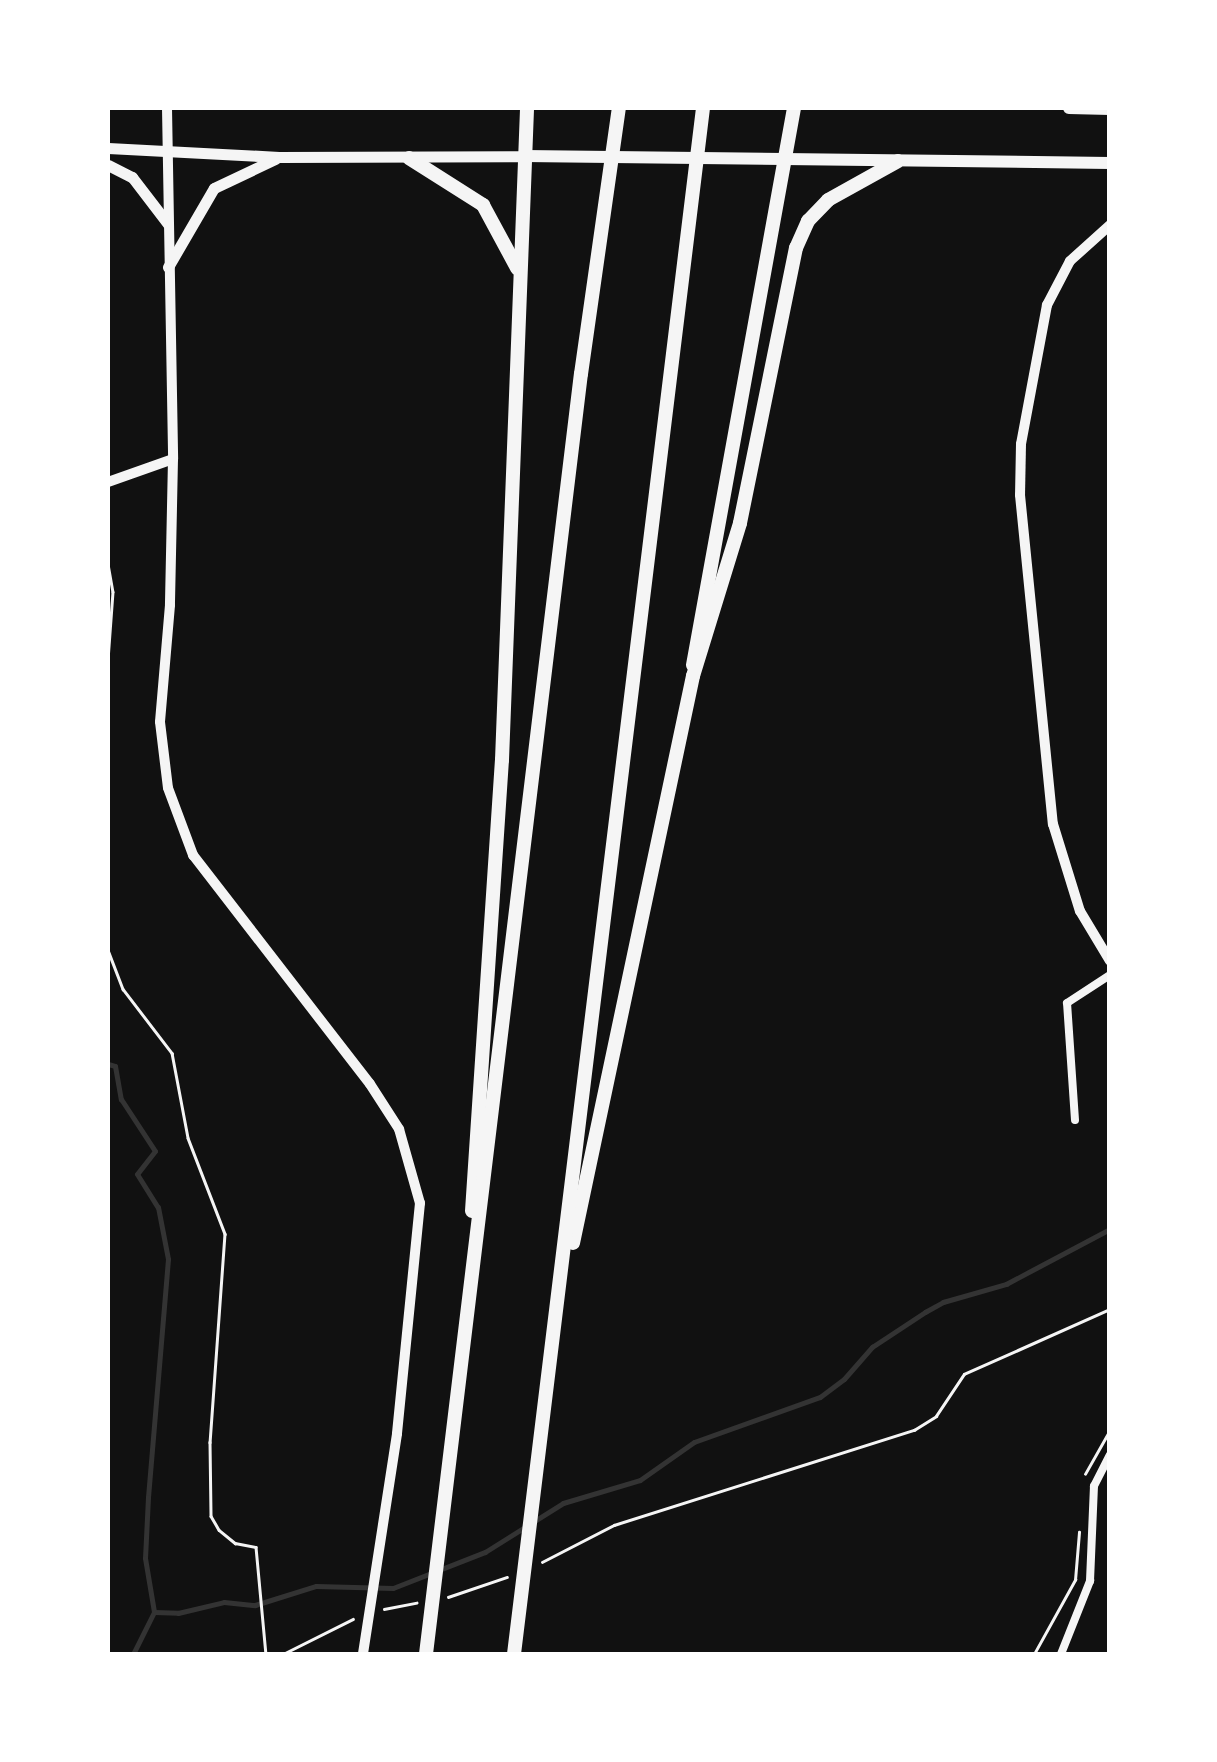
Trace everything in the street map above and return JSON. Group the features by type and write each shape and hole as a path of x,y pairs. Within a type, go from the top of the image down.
{"highway":[{"path":"470,1302 474,1148 502,760 528,108"},
{"path":"426,1650 579,394 619,108"},
{"path":"514,1654 703,108"},
{"path":"693,676 692,650 794,108"},
{"path":"1069,108 1110,109"},
{"path":"524,156 1110,163"},
{"path":"409,158 483,205 519,271"},
{"path":"560,1296 592,1172 693,676 740,523 799,238 828,200 898,161"}],"main road":[{"path":"108,148 279,157 524,156"},
{"path":"168,268 214,188 279,157"},
{"path":"108,164 126,172 168,224"}],"street":[{"path":"167,108 172,459 170,605 160,722 168,788 194,854 370,1084 399,1128 413,1166 420,1203 418,1249 362,1654"},
{"path":"1110,225 1070,261 1047,305 1021,444 1020,495 1052,824 1080,911 1110,961"},
{"path":"111,480 172,459"},
{"path":"1075,1120 1067,1003 1110,975"},
{"path":"1061,1654 1090,1581 1094,1486 1110,1455"}],"path":[{"path":"108,564 113,592 108,660"},
{"path":"108,950 122,989 172,1053 188,1138 224,1234 210,1442 212,1516 219,1530 235,1542 256,1547 266,1654"},
{"path":"532,1566 614,1525 914,1430 936,1416 964,1374 1110,1309"},
{"path":"1083,1481 1098,1443 1110,1430"},
{"path":"1034,1654 1075,1580 1080,1520"},
{"path":"443,1598 517,1573"},
{"path":"378,1611 426,1601"},
{"path":"283,1654 364,1616"}],"waterway":[{"path":"108,1064 115,1066 121,1099 155,1151 137,1174 158,1207 168,1259 145,1558 154,1612 133,1654"},
{"path":"154,1612 178,1613 224,1602 255,1605 316,1586 393,1588 485,1552 563,1503 640,1480 694,1442 820,1397 844,1379 872,1347 925,1312 943,1302 1006,1284 1110,1229"}]}
